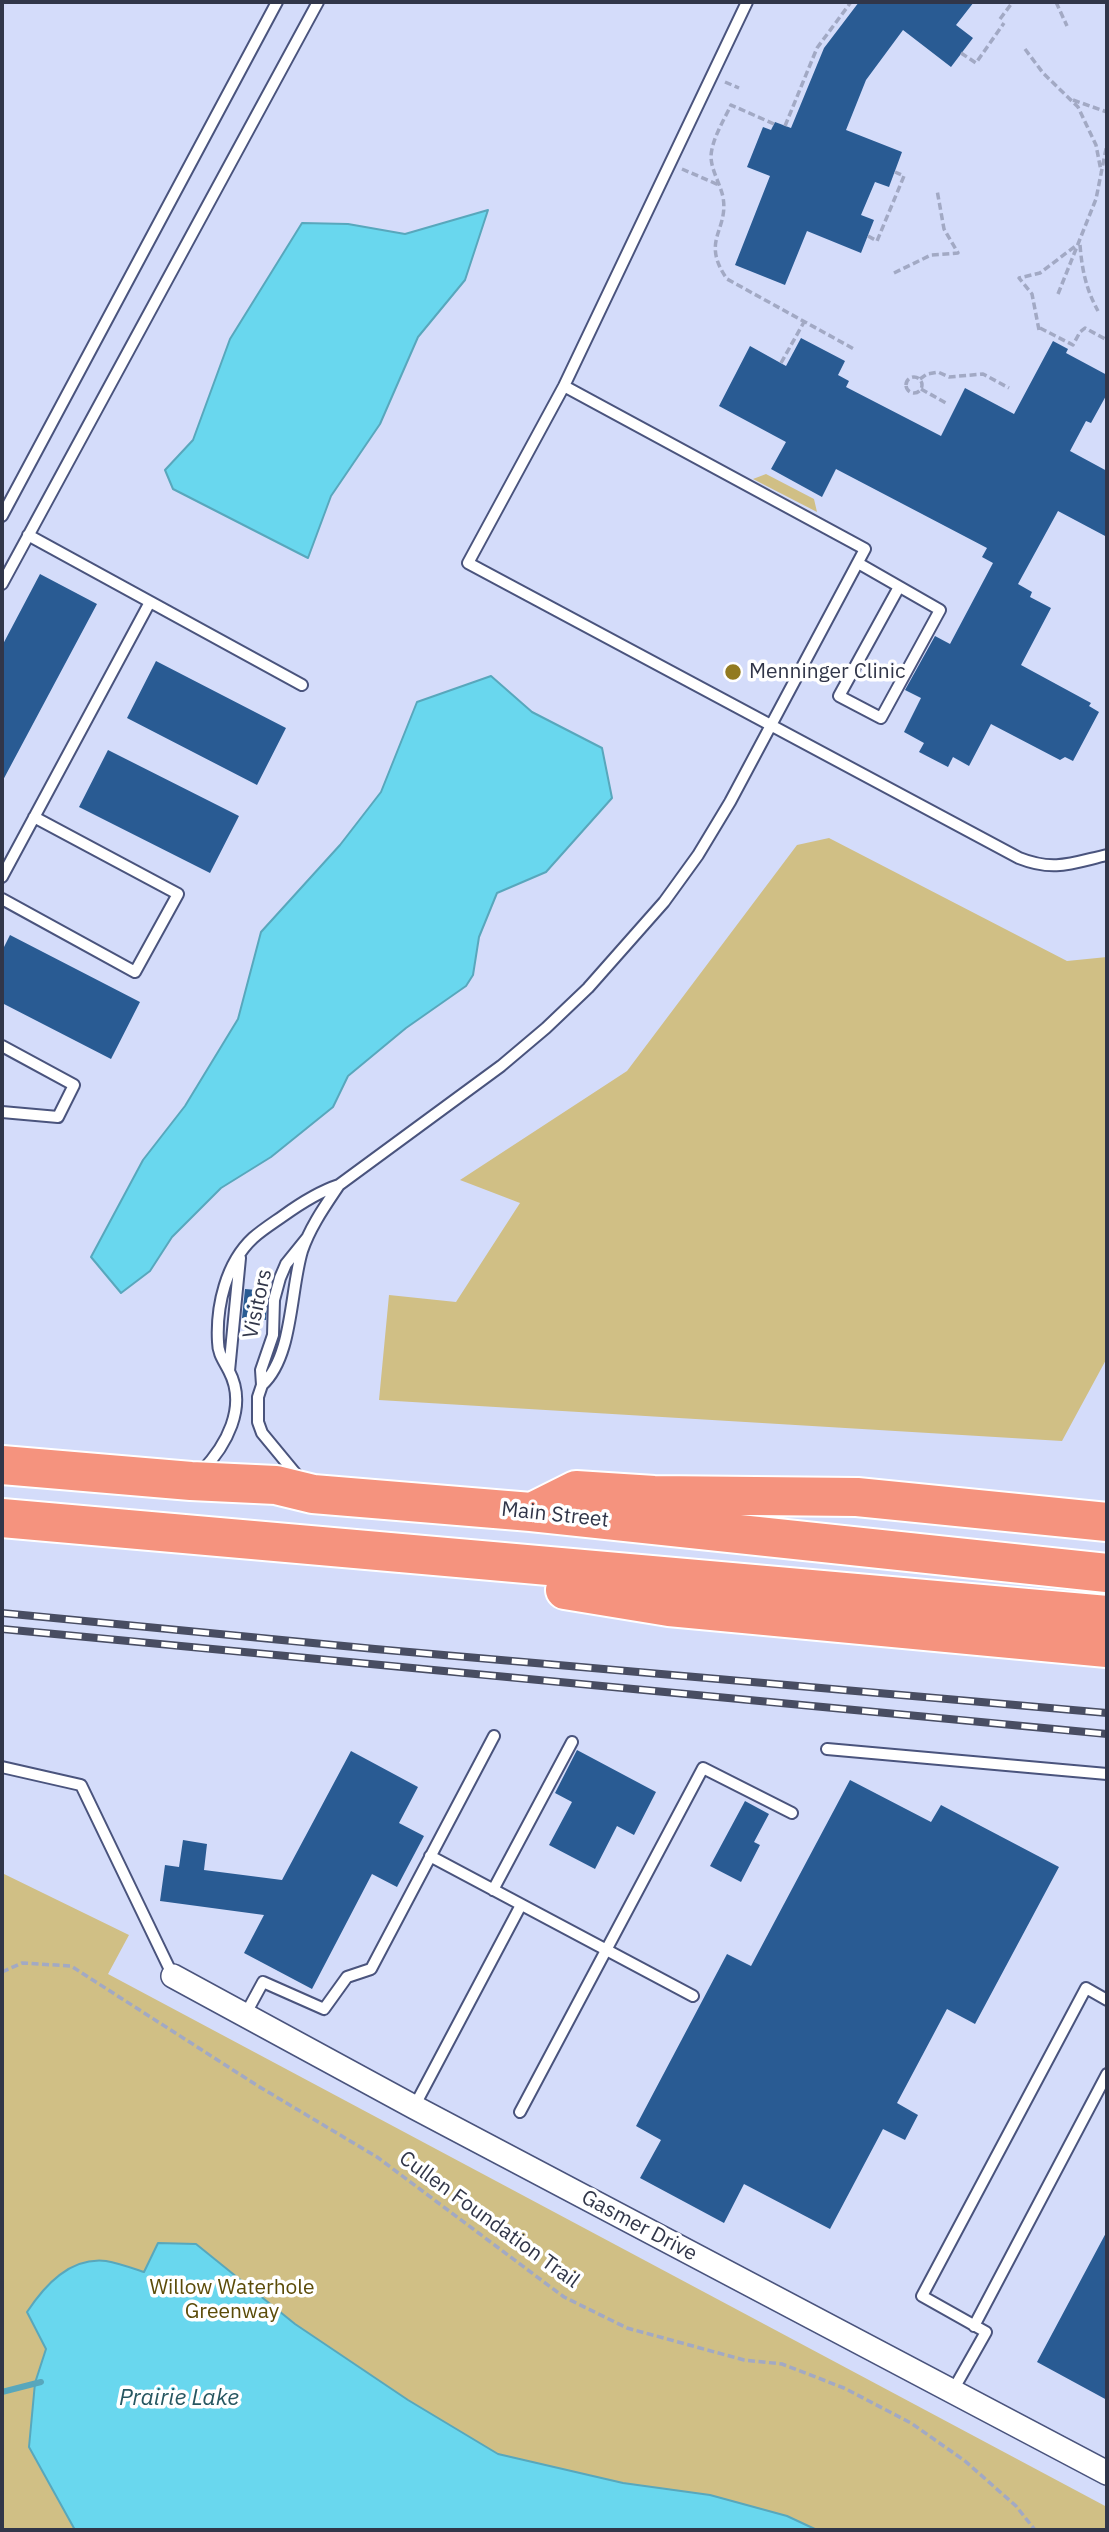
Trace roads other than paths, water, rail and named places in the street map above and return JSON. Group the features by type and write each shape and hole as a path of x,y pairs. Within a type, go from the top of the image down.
{"highway":[{"name":"Main Street","path":"2,1465 191,1481 276,1485 313,1494 531,1512 1107,1573"},
{"path":"531,1512 576,1490 654,1495 856,1497 1107,1522"},
{"path":"2,1518 1107,1615"},
{"path":"273,1541 669,1607 1107,1648"}],"street":[{"name":"Gasmer Drive","path":"173,1976 244,2017 1107,2473"}],"lane":[{"path":"2,516 277,2"},
{"path":"2,584 318,2"},
{"path":"747,2 564,386 468,563 1006,851 1038,865 1053,867 1107,855"},
{"path":"191,1481 213,1459 228,1438 235,1412 236,1394 217,1339 223,1290 240,1255 260,1232 320,1192 339,1185 501,1066 588,988 664,902 698,855 772,726 865,549 564,386"},
{"path":"28,535 302,685"},
{"path":"858,562 940,610 881,718 839,696 899,587"},
{"path":"2,877 150,602"},
{"path":"2,899 135,972 177,894 34,817"},
{"path":"2,1046 74,1085 58,1116 2,1112"},
{"path":"313,1494 262,1433 258,1422 258,1397 262,1385 272,1376 285,1344 291,1301 307,1237 339,1185"},
{"name":"Visitors","path":"262,1385 261,1370 273,1335 274,1300 280,1278 286,1264 307,1237"},
{"path":"236,1394 258,1397"},
{"path":"244,2017 263,1982 324,2009 347,1977 371,1969 494,1736"},
{"path":"493,1890 572,1742"},
{"path":"827,1749 1107,1774"},
{"path":"2,1767 81,1786 173,1976"},
{"path":"520,2112 703,1768 792,1812"},
{"path":"430,1856 693,1996"},
{"path":"414,2107 522,1905"},
{"path":"952,2392 986,2332 922,2296 1086,1988 1107,2000"},
{"path":"974,2326 1107,2074"}],"water":[{"path":"488,210 465,280 418,337 380,424 331,496 308,558 173,489 165,470 193,440 230,339 302,223 348,224 405,234"},
{"path":"491,676 532,712 602,748 612,798 546,872 497,893 479,937 473,975 466,986 406,1028 348,1076 333,1107 271,1157 221,1188 172,1237 150,1271 121,1293 91,1257 143,1160 185,1106 238,1019 261,932 340,845 381,792 417,702"},
{"name":"Prairie Lake","path":"158,2243 196,2244 295,2324 408,2400 498,2454 623,2483 710,2495 787,2516 817,2530 75,2530 29,2447 35,2383 46,2349 27,2312 50,2283 81,2263 106,2261 144,2272"}],"waterway":[{"path":"2,2392 41,2382"}],"railway":[{"path":"2,1613 375,1649 1107,1713"},
{"path":"2,1629 1107,1734"}],"place":[{"name":"Menninger Clinic","path":"733,672"}],"park label":[{"name":"Willow Waterhole Greenway","path":"232,2300"}]}
